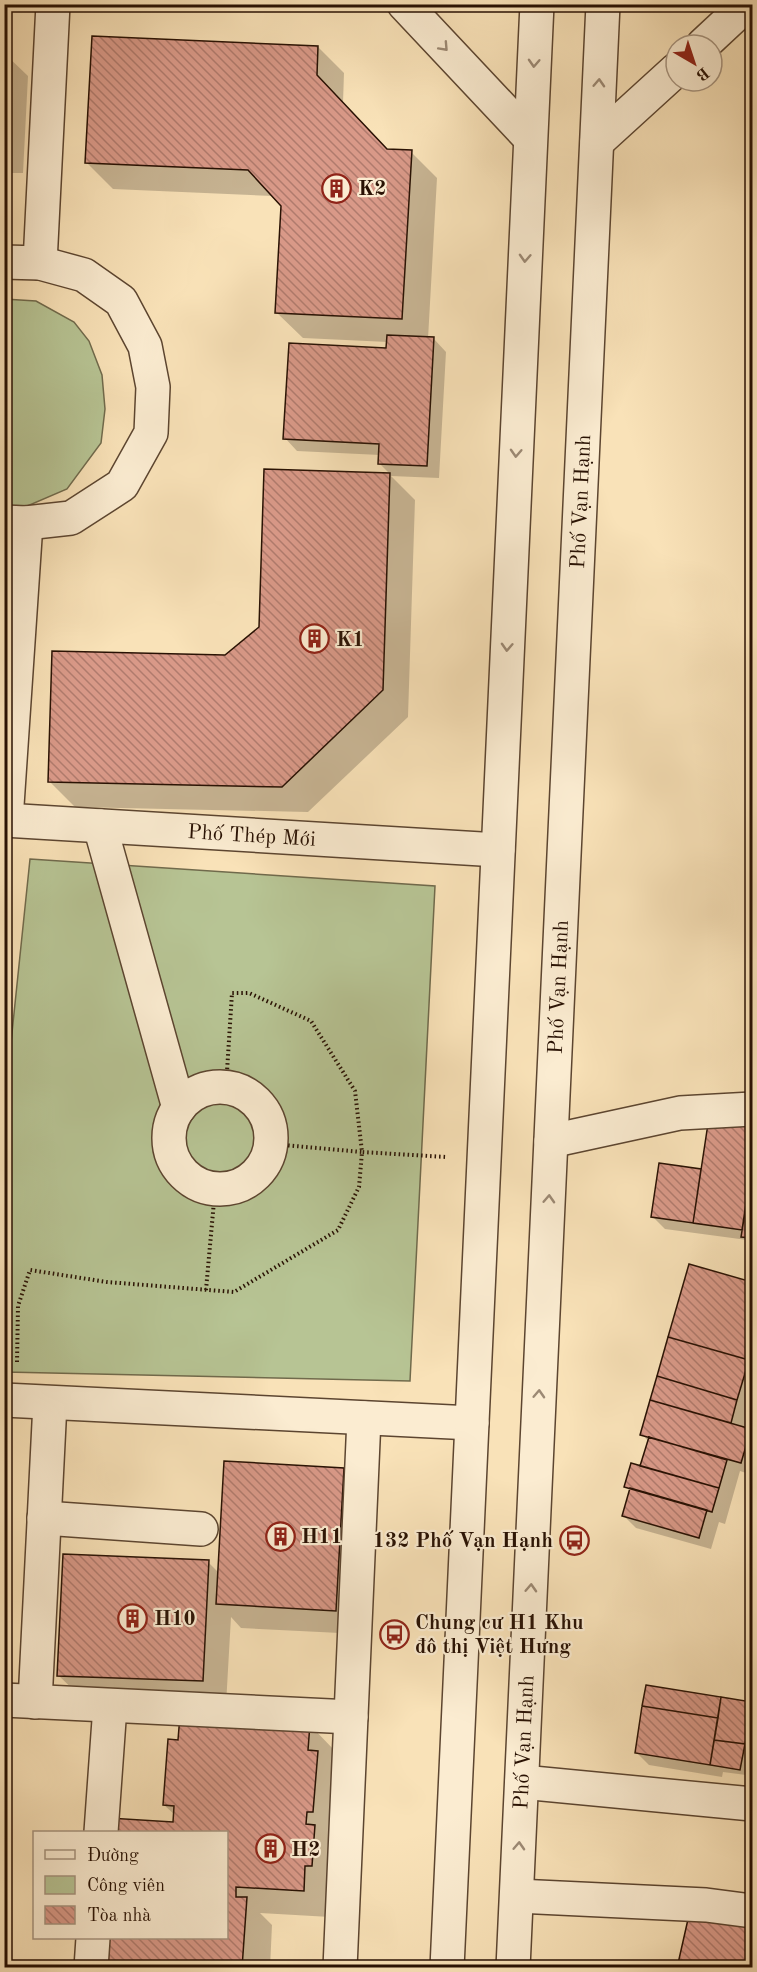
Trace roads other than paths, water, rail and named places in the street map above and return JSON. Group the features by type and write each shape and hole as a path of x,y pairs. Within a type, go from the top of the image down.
{"street":[{"path":"40,263 53,4"},
{"path":"404,4 530,138"},
{"path":"447,1968 537,4"},
{"name":"Phố Vạn Hạnh","path":"513,1968 603,4"},
{"path":"716,33 747,4"},
{"path":"597,142 664,81"},
{"path":"4,262 40,263 84,275 121,302 145,345 153,387 151,433 122,485 71,518 15,522 5,820"},
{"name":"Phố Thép Mới","path":"5,820 498,850"},
{"path":"100,826 179,1108 169,1133 173,1159 190,1180 215,1190 241,1185 262,1169 272,1144 268,1117 251,1096 226,1087 199,1091 179,1108"},
{"path":"551,1141 681,1113 753,1109"},
{"path":"10,1400 472,1423"},
{"path":"50,1403 44,1518 20,1701 351,1717"},
{"path":"340,1968 364,1418"},
{"path":"44,1518 201,1529"},
{"path":"101,1831 110,1706"},
{"path":"522,1782 753,1804"},
{"path":"517,1896 706,1905 753,1911"},
{"path":"91,1968 93,1939"}],"place":[{"name":"K2","path":"337,188"},
{"name":"K1","path":"315,639"},
{"name":"H11","path":"280,1536"},
{"name":"132 Phố Vạn Hạnh","path":"574,1540"},
{"name":"H10","path":"133,1618"},
{"name":"Chung cư H1 Khu đô thị Việt Hưng","path":"394,1634"},
{"name":"H2","path":"270,1849"}]}
